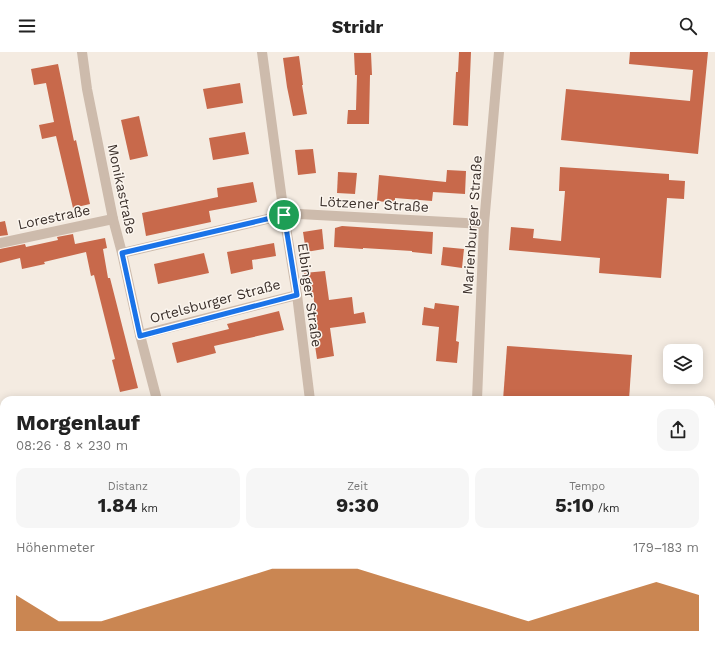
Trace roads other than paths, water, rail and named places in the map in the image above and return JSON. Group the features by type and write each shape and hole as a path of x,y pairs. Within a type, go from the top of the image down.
{"street":[{"name":"Monikastraße","path":"82,52 87,89 113,219 140,336 156,396"},
{"name":"Elbinger Straße","path":"262,52 284,215 297,295 310,396"},
{"name":"Marienburger Straße","path":"477,396 484,224 499,52"},
{"name":"Lötzener Straße","path":"122,253 284,215 300,214 484,224"},
{"name":"Lorestraße","path":"0,243 113,219"},
{"name":"Ortelsburger Straße","path":"140,336 297,295"}]}
